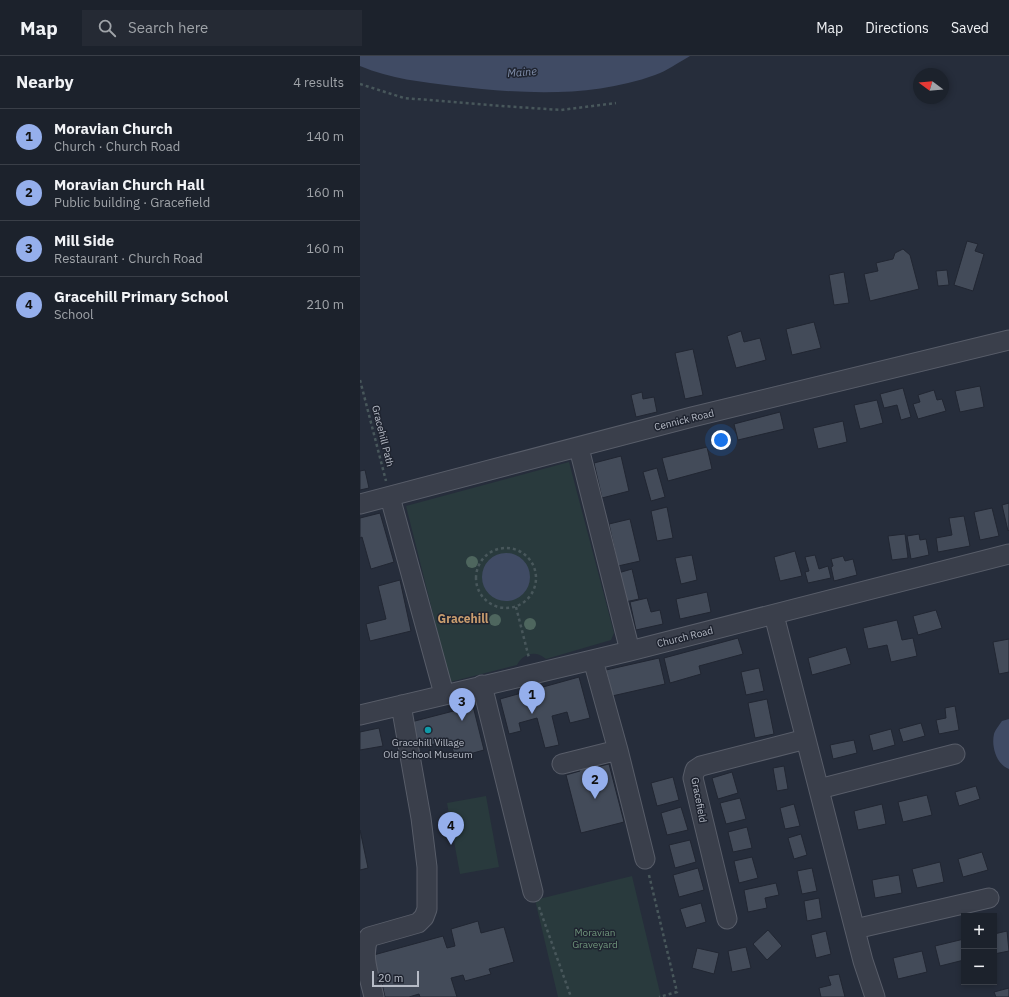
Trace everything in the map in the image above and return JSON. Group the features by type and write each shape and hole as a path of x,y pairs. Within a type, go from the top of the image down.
{"street":[{"name":"Cennick Road","path":"360,504 579,448 692,417 1009,340"},
{"path":"579,448 630,651"},
{"path":"390,497 444,694"},
{"name":"Church Road","path":"360,715 630,651 1009,554"},
{"path":"774,615 855,929 875,997"},
{"path":"593,660 618,750 645,859"},
{"path":"482,685 533,892"},
{"path":"374,997 364,956 365,945 369,937 418,923 424,918 427,909 427,867 421,818 401,705"},
{"name":"Gracefield","path":"727,919 693,778 694,774 701,766 806,739"},
{"path":"562,764 618,750"},
{"path":"819,789 955,754"},
{"path":"855,929 989,898"}],"path":[{"path":"360,84 404,98 502,106 561,110 616,103"},
{"name":"Gracehill Path","path":"360,380 390,497"},
{"path":"501,548 512,549 522,553 530,560 535,570 535,582 532,592 525,601 516,606 504,608 494,606 485,600 478,590 476,580 477,569 482,559 491,552 501,548"},
{"path":"516,606 534,674"},
{"path":"645,859 677,992 659,997"},
{"path":"533,892 571,997"}],"green space":[{"path":"569,462 614,633 611,640 546,659 538,654 526,655 517,665 450,682 406,506"},
{"path":"486,796 499,867 460,874 447,803"},
{"name":"Moravian Graveyard","path":"632,876 661,997 558,997 535,900"}],"water":[{"name":"Maine","path":"360,56 690,56 659,73 606,88 581,91 530,92 479,89 430,83 383,74 360,66"},
{"path":"501,553 511,553 520,557 526,563 530,572 530,582 526,591 520,597 511,601 501,601 492,597 486,591 482,582 482,572 486,563 492,557"},
{"path":"1009,719 1009,769 998,760 994,750 993,739 996,729 1002,721"}],"building":[{"path":"967,241 978,244 975,251 984,254 973,291 954,285"},
{"path":"903,249 910,255 919,289 870,301 864,274 878,271 876,263 893,259 895,253"},
{"path":"947,270 949,285 938,286 936,271"},
{"path":"844,272 849,303 834,305 829,275"},
{"path":"814,322 821,348 792,355 786,329"},
{"path":"741,331 744,342 760,338 766,360 736,368 727,336"},
{"path":"693,349 703,395 685,399 675,353"},
{"path":"980,386 984,407 960,412 955,391"},
{"path":"903,388 911,417 901,420 897,405 884,408 880,394"},
{"path":"934,390 937,400 942,399 946,411 918,419 913,404 920,402 918,395"},
{"path":"642,392 643,399 654,397 657,412 636,417 631,395"},
{"path":"877,400 883,423 860,429 854,405"},
{"path":"780,412 784,429 738,440 734,424"},
{"path":"843,421 847,442 818,449 813,428"},
{"path":"707,447 712,469 668,481 662,458"},
{"path":"621,456 629,491 602,498 594,463"},
{"path":"657,468 665,497 651,501 643,472"},
{"path":"365,470 369,488 360,490 360,471"},
{"path":"1009,503 1009,530 1008,531 1002,505"},
{"path":"667,507 673,538 657,541 651,511"},
{"path":"992,508 999,536 980,540 974,512"},
{"path":"380,513 394,562 371,569 362,537 360,538 360,518"},
{"path":"964,516 970,546 938,552 936,538 952,535 949,518"},
{"path":"630,519 640,561 618,566 609,524"},
{"path":"905,534 908,558 892,560 888,536"},
{"path":"919,534 920,540 926,539 929,555 911,559 907,536"},
{"path":"795,551 802,576 780,581 774,557"},
{"path":"692,555 697,580 681,584 675,558"},
{"path":"815,555 819,569 828,566 831,578 808,583 805,572 809,571 805,557"},
{"path":"843,556 845,561 853,559 857,575 834,581 831,559"},
{"path":"632,569 639,599 625,602 618,573"},
{"path":"400,580 411,631 370,641 366,624 386,619 378,586"},
{"path":"707,592 711,612 680,619 676,599"},
{"path":"647,598 651,612 660,610 663,624 636,630 630,602"},
{"path":"936,610 942,628 918,635 913,616"},
{"path":"897,620 902,640 913,638 917,656 891,662 887,645 868,649 863,628"},
{"path":"738,638 743,654 699,666 701,674 670,683 664,658"},
{"path":"1009,639 1009,672 999,674 993,642"},
{"path":"846,647 851,664 812,675 808,658"},
{"path":"659,658 665,684 612,696 606,670"},
{"path":"759,668 764,691 746,695 741,672"},
{"path":"579,677 590,718 570,723 567,712 552,716 559,745 545,748 537,718 519,723 521,731 509,734 500,699"},
{"path":"767,699 774,734 755,738 748,703"},
{"path":"473,706 484,750 455,758 450,740 418,748 411,722"},
{"path":"955,706 959,730 939,734 936,720 946,718 945,708"},
{"path":"921,723 925,736 903,742 899,729"},
{"path":"379,728 383,746 360,750 360,732"},
{"path":"891,729 895,745 873,751 869,735"},
{"path":"854,740 857,753 833,759 830,745"},
{"path":"586,763 588,769 609,764 624,822 581,833 566,775 580,771 578,765"},
{"path":"784,766 788,789 777,791 773,768"},
{"path":"732,772 738,793 718,799 712,778"},
{"path":"673,777 679,800 657,806 651,783"},
{"path":"976,786 980,799 959,806 955,792"},
{"path":"927,795 932,815 903,822 898,802"},
{"path":"740,798 746,819 726,824 720,803"},
{"path":"794,804 800,826 785,829 780,808"},
{"path":"882,804 886,824 858,830 854,811"},
{"path":"681,807 688,830 667,835 661,813"},
{"path":"747,827 752,848 733,852 728,832"},
{"path":"360,830 368,868 360,870"},
{"path":"801,834 807,855 794,859 788,838"},
{"path":"690,840 696,862 675,868 669,845"},
{"path":"982,852 988,870 963,877 958,859"},
{"path":"752,857 758,878 739,883 734,861"},
{"path":"940,862 944,882 917,888 912,869"},
{"path":"698,868 704,890 679,897 673,875"},
{"path":"812,868 817,891 802,894 797,871"},
{"path":"899,875 902,893 875,898 872,880"},
{"path":"776,883 779,895 765,898 767,908 748,912 744,890"},
{"path":"819,898 822,918 807,921 804,901"},
{"path":"701,903 706,922 686,928 680,909"},
{"path":"478,921 481,933 504,927 514,962 489,969 491,974 465,981 463,975 451,978 457,997 420,997 419,994 409,997 385,997 382,984 378,985 370,956 443,936 447,948 455,946 451,929"},
{"path":"768,930 782,946 767,960 753,944"},
{"path":"826,931 831,954 816,958 811,935"},
{"path":"1007,931 1009,951 997,953 997,933"},
{"path":"961,940 961,961 940,966 935,946"},
{"path":"746,947 751,968 732,972 728,951"},
{"path":"697,948 719,953 714,974 692,968"},
{"path":"922,951 927,972 898,979 893,958"},
{"path":"839,974 845,997 821,997 819,988 831,985 828,976"},
{"path":"1009,988 1009,997 996,997 994,992"}],"place":[{"name":"Moravian Church","path":"532,714"},
{"name":"Mill Side","path":"462,721"},
{"name":"Gracehill Village Old School Museum","path":"428,730"},
{"name":"Moravian Church Hall","path":"595,799"},
{"name":"Gracehill Primary School","path":"451,845"}],"district":[{"name":"Gracehill","path":"463,618"}]}
